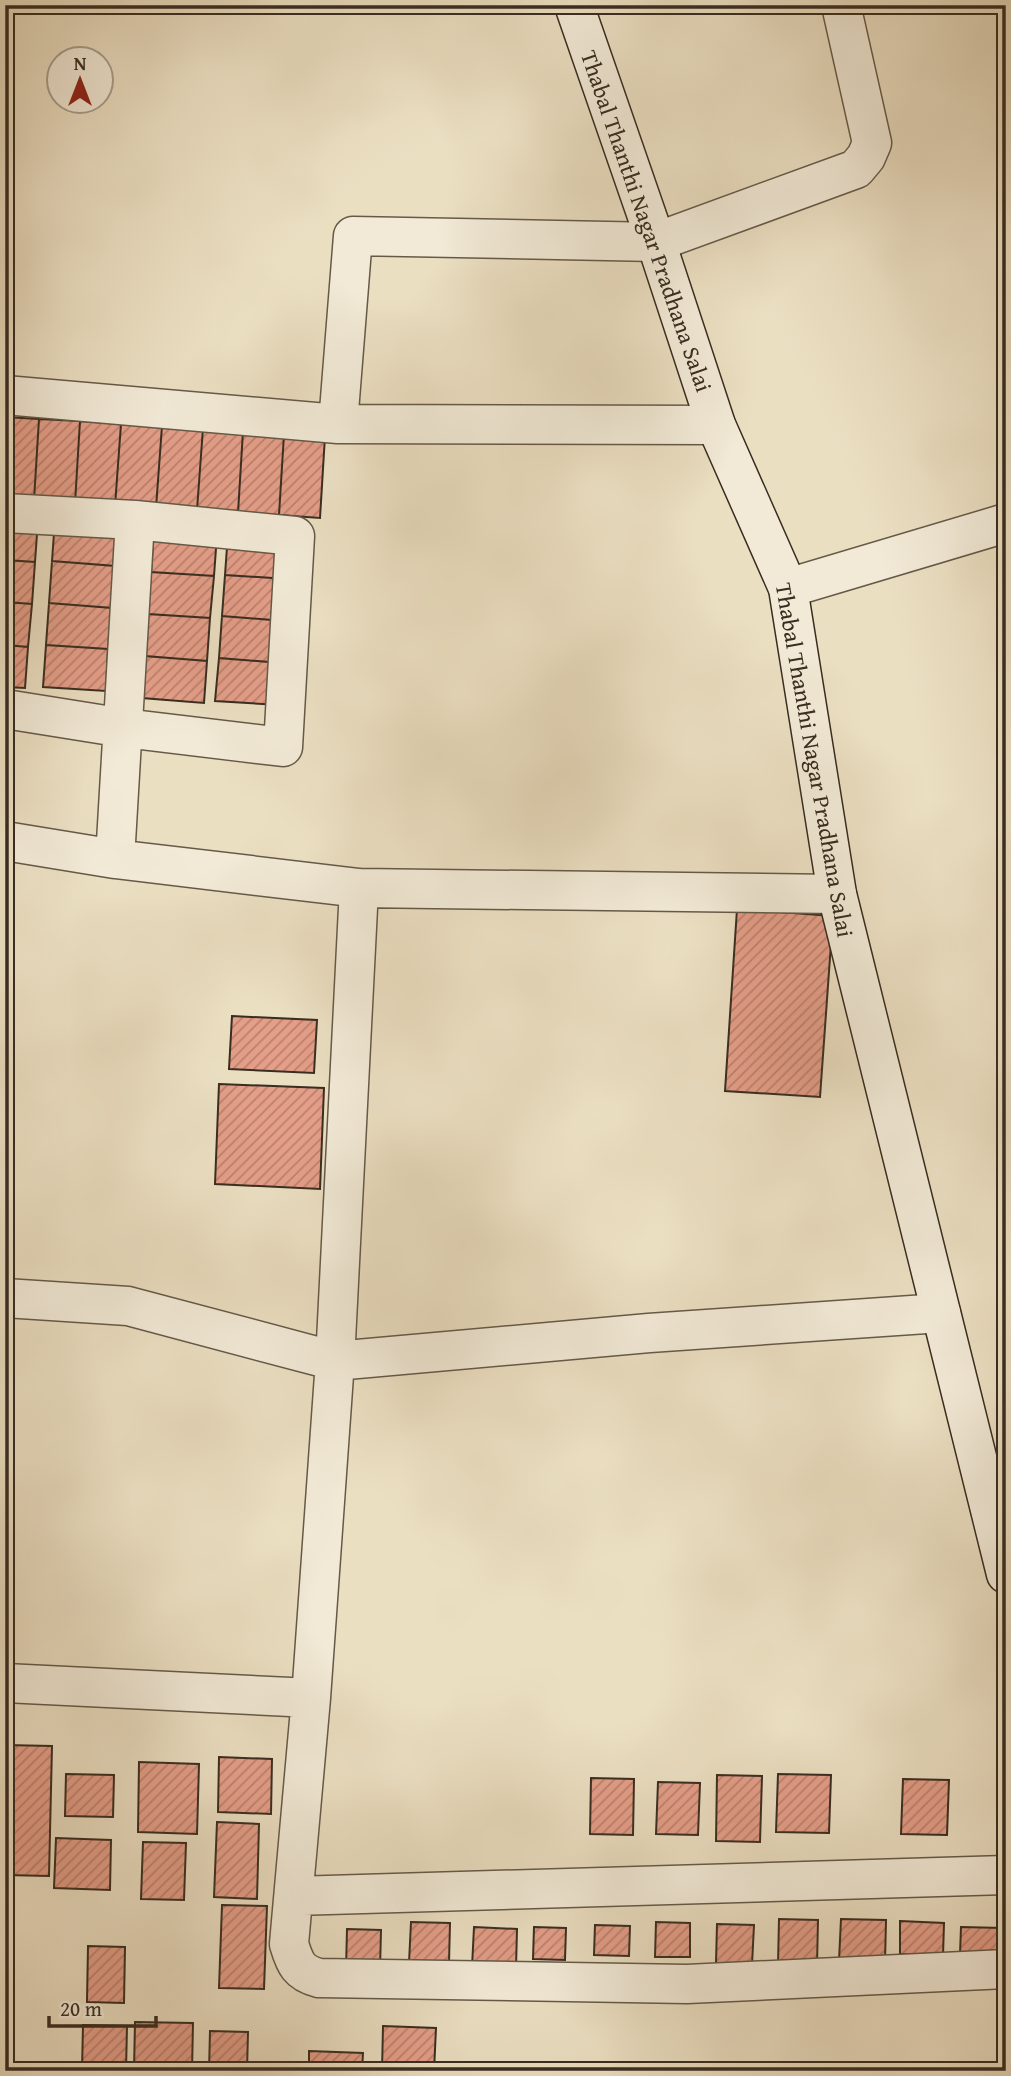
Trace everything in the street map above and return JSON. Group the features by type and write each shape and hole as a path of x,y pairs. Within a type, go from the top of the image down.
{"street":[{"name":"Thabal Thanthi Nagar Pradhana Salai","path":"573,5 656,242 716,425 788,588 836,894 941,1313 998,1512 1006,1574"},
{"path":"338,424 353,236 656,242 856,169 866,157 872,143 841,5"},
{"path":"5,395 338,424 716,425"},
{"path":"5,513 135,520 295,536 283,747 124,729 5,709"},
{"path":"116,859 135,520"},
{"path":"788,588 1006,523"},
{"path":"5,841 116,859 359,888 836,894"},
{"path":"359,888 335,1361 311,1698 289,1944 295,1965 305,1975 319,1978 687,1984 1006,1969"},
{"path":"5,1298 128,1306 335,1361 649,1333 941,1313"},
{"path":"5,1683 311,1698"},
{"path":"294,1896 1006,1875"}],"building":[{"path":"5,417 39,419 34,500 5,499"},
{"path":"39,419 80,421 75,503 34,500"},
{"path":"80,421 121,424 115,506 75,503"},
{"path":"121,424 162,426 156,508 115,506"},
{"path":"162,426 203,428 197,510 156,508"},
{"path":"203,428 243,431 238,513 197,510"},
{"path":"243,431 284,434 279,515 238,513"},
{"path":"284,434 325,436 320,518 279,515"},
{"path":"5,518 38,520 35,562 5,560"},
{"path":"55,519 118,524 115,566 52,561"},
{"path":"154,530 217,535 214,576 151,572"},
{"path":"228,533 291,537 287,579 225,575"},
{"path":"5,560 35,562 32,604 5,602"},
{"path":"52,561 115,566 112,608 49,603"},
{"path":"151,572 214,576 210,618 148,614"},
{"path":"225,575 287,579 284,621 222,616"},
{"path":"5,602 32,604 28,647 5,645"},
{"path":"49,603 112,608 108,649 46,645"},
{"path":"148,614 210,618 207,661 145,656"},
{"path":"222,616 284,621 281,663 219,658"},
{"path":"5,645 28,647 25,688 5,687"},
{"path":"46,645 108,649 106,691 43,687"},
{"path":"145,656 207,661 204,703 142,698"},
{"path":"219,658 281,663 278,705 215,701"},
{"path":"737,909 833,916 820,1097 725,1091"},
{"path":"232,1016 317,1020 314,1073 229,1069"},
{"path":"219,1084 324,1088 320,1189 215,1184"},
{"path":"5,1745 52,1746 49,1876 5,1875"},
{"path":"219,1757 272,1759 271,1814 218,1812"},
{"path":"139,1762 199,1764 197,1834 138,1832"},
{"path":"66,1774 114,1775 113,1817 65,1816"},
{"path":"778,1774 831,1775 829,1833 776,1832"},
{"path":"717,1775 762,1776 760,1842 716,1841"},
{"path":"591,1778 634,1779 633,1835 590,1834"},
{"path":"903,1779 949,1780 947,1835 901,1834"},
{"path":"658,1782 700,1783 698,1835 656,1834"},
{"path":"217,1822 259,1824 257,1899 214,1897"},
{"path":"56,1838 111,1840 110,1890 54,1888"},
{"path":"143,1842 186,1843 184,1900 141,1899"},
{"path":"222,1905 267,1906 264,1989 219,1988"},
{"path":"779,1919 818,1920 817,1966 778,1965"},
{"path":"841,1919 886,1920 885,1962 839,1961"},
{"path":"900,1921 944,1923 943,1956 900,1954"},
{"path":"411,1922 450,1923 449,1963 409,1963"},
{"path":"656,1922 690,1923 690,1957 655,1957"},
{"path":"717,1924 754,1925 752,1965 716,1963"},
{"path":"595,1925 630,1926 629,1956 594,1955"},
{"path":"474,1927 517,1929 516,1968 472,1967"},
{"path":"534,1927 566,1928 565,1960 533,1959"},
{"path":"961,1927 1003,1928 1001,1955 960,1954"},
{"path":"347,1929 381,1930 380,1970 346,1969"},
{"path":"88,1946 125,1947 124,2003 87,2002"},
{"path":"135,2022 193,2023 192,2071 134,2071"},
{"path":"83,2025 127,2026 126,2071 82,2071"},
{"path":"383,2026 436,2028 434,2071 382,2071"},
{"path":"210,2031 248,2032 247,2071 209,2071"},
{"path":"309,2051 363,2053 362,2071 309,2071"}]}
